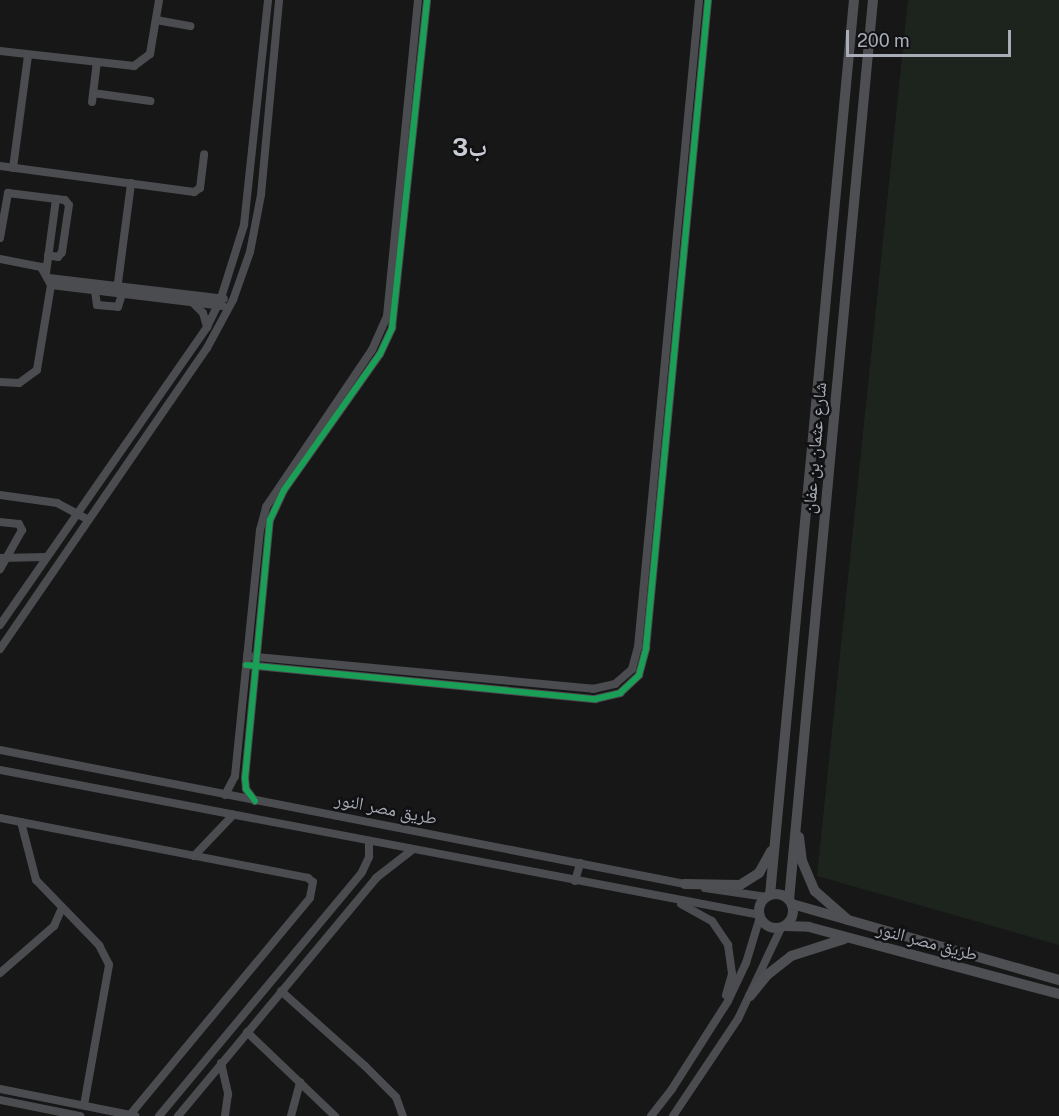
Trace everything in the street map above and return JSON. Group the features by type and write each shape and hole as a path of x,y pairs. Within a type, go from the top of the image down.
{"main road":[{"name":"شارع عثمان بن عفان","path":"769,896 854,0"},
{"name":"شارع عثمان بن عفان","path":"790,902 873,0"},
{"path":"840,145 859,147"},
{"path":"797,814 807,877 826,903 851,923"},
{"path":"685,884 733,886 747,882 764,867 775,843"},
{"path":"769,896 790,902 792,918 783,927 766,925 760,916 769,896"},
{"name":"طريق مصر النور","path":"790,902 851,923 1059,980"},
{"name":"طريق مصر النور","path":"783,927 809,927 1059,994"},
{"path":"750,996 767,975 791,956 846,938"}],"street":[{"path":"0,51 127,66 141,63 153,47 159,0"},
{"path":"0,625 207,327 219,302 228,280 249,194 268,0"},
{"path":"0,649 87,519 207,348 231,303 250,252 261,195 279,0"},
{"path":"255,801 246,789 245,778 260,530 266,507 372,350 387,316 418,0"},
{"path":"225,795 235,776 268,531 274,510 380,354 396,314 427,0"},
{"path":"251,661 593,689 615,684 632,669 638,647 699,0"},
{"path":"251,661 595,699 620,693 639,675 647,636 708,0"},
{"path":"156,20 190,26"},
{"path":"14,168 28,55"},
{"path":"97,63 93,98 150,101"},
{"path":"0,166 197,191 204,154"},
{"path":"96,291 97,305 118,307 130,183"},
{"path":"0,238 8,193 56,199 68,203 61,255 48,255"},
{"path":"0,382 19,383 37,370 56,199"},
{"path":"0,259 34,264 48,278 96,291 118,291"},
{"path":"48,278 118,291 231,303"},
{"path":"195,299 214,291 228,280"},
{"path":"195,299 203,313 207,327"},
{"path":"0,495 57,503 87,519"},
{"path":"0,522 22,526 0,569"},
{"path":"4,558 46,556"},
{"name":"طريق مصر النور","path":"0,750 685,884 769,896"},
{"name":"طريق مصر النور","path":"0,770 575,881 659,894 760,916"},
{"path":"194,856 233,815"},
{"path":"0,818 308,878 314,888 131,1116 0,1089"},
{"path":"21,822 33,875 104,952 110,971 84,1106"},
{"path":"26,840 36,825"},
{"path":"159,1116 362,872 369,857 369,841"},
{"path":"178,1116 376,878 412,850"},
{"path":"575,881 580,863"},
{"path":"659,894 701,912 712,921 728,945 732,974 718,1017"},
{"path":"0,973 54,926 62,908"},
{"path":"651,1116 672,1089 718,1017 746,963 760,916"},
{"path":"54,926 75,921"},
{"path":"673,1116 750,996 783,927"},
{"path":"281,991 396,1097 403,1116"},
{"path":"247,1032 335,1116"},
{"path":"221,1063 228,1094 225,1116"},
{"path":"291,1116 300,1082"},
{"path":"0,1100 80,1116"}],"shaded area":[{"path":"908,0 1059,0 1059,945 817,876"}],"cycle path":[{"path":"255,801 246,789 245,778 270,520 284,490 380,354 392,328 427,0"},
{"path":"246,665 595,699 620,693 639,675 646,648 708,0"}],"district":[{"name":"ب3","path":"470,148"}]}
